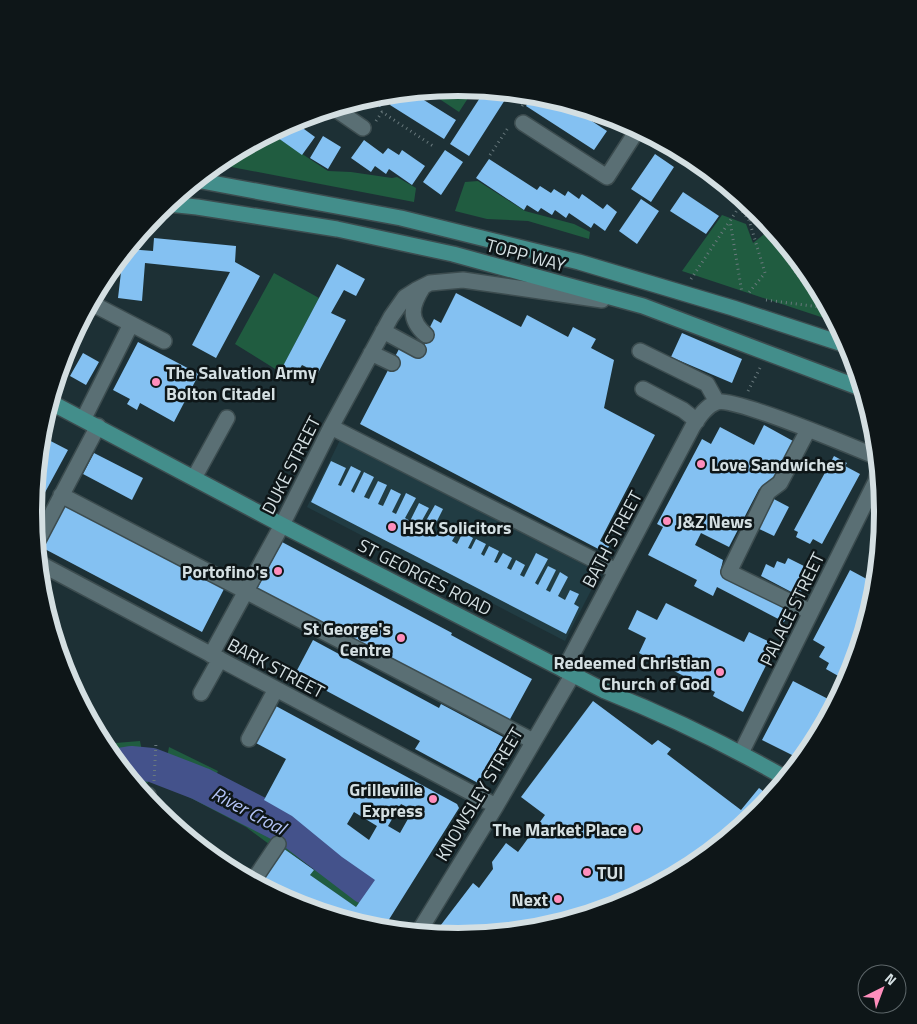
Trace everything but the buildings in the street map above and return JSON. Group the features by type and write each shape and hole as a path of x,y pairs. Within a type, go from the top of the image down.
{"main road":[{"name":"TOPP WAY","path":"205,182 401,218 579,262 733,308 838,343"},
{"name":"TOPP WAY","path":"178,205 337,228 453,254 643,306 854,386"},
{"name":"ST GEORGES ROAD","path":"57,405 282,525 605,691 652,710 741,753 780,776"}],"street":[{"path":"341,113 363,128"},
{"path":"523,123 607,177 634,135"},
{"name":"DUKE STREET","path":"201,693 215,657 246,591 371,353 391,317 405,297 430,283 445,280 463,280 643,306"},
{"path":"424,286 415,300 413,308 418,328 426,336"},
{"path":"97,306 164,341"},
{"path":"84,418 131,324"},
{"path":"384,331 418,350"},
{"path":"640,351 707,384 717,402 742,406 871,455"},
{"path":"371,353 392,363"},
{"path":"643,390 683,410 695,424"},
{"name":"BATH STREET","path":"568,672 616,571 695,424 708,407 717,402"},
{"path":"194,478 227,418"},
{"path":"43,531 98,426"},
{"path":"331,427 616,571"},
{"path":"808,430 780,483 768,492 729,572 811,612"},
{"name":"PALACE STREET","path":"741,753 874,485"},
{"path":"61,495 533,741"},
{"name":"BARK STREET","path":"46,567 496,806"},
{"name":"KNOWSLEY STREET","path":"422,926 496,806 533,741 568,672"},
{"path":"249,739 276,689"},
{"path":"257,875 278,844"}],"path":[{"path":"363,128 374,124 382,112 434,146"},
{"path":"738,203 749,220 766,273 745,297"},
{"path":"688,282 739,207"},
{"path":"749,220 760,226"},
{"path":"730,221 740,290 745,297 754,298"},
{"path":"772,239 820,307"},
{"path":"764,299 820,307"},
{"path":"742,406 761,364 767,367"},
{"path":"155,778 156,742"}],"shaded area":[{"path":"340,440 600,573 565,641 307,507"}],"green space":[{"path":"469,96 459,112 436,97"},
{"path":"277,138 328,171 397,177 416,188 414,202 227,166"},
{"path":"478,181 525,211 574,224 590,232 589,239 528,221 487,219 455,211 465,182"},
{"path":"722,215 746,224 753,243 766,233 789,259 827,319 682,271"},
{"path":"274,273 319,298 280,372 235,344"},
{"path":"140,741 148,783 143,783 113,743"},
{"path":"169,747 218,771 216,775 292,816 342,857 375,880 356,907 310,875 314,869 280,846 273,847 246,827 162,783"}],"waterway":[{"name":"River Croal","path":"127,764 152,765 201,784 289,829 365,887"}],"place":[{"name":"The Salvation Army Bolton Citadel","path":"156,382"},
{"name":"Love Sandwiches","path":"701,464"},
{"name":"J&Z News","path":"667,521"},
{"name":"HSK Solicitors","path":"392,527"},
{"name":"Portofino's","path":"278,571"},
{"name":"St George's Centre","path":"401,638"},
{"name":"Redeemed Christian Church of God","path":"720,672"},
{"name":"Grilleville Express","path":"433,799"},
{"name":"The Market Place","path":"637,829"},
{"name":"TUI","path":"587,872"},
{"name":"Next","path":"558,899"}]}
